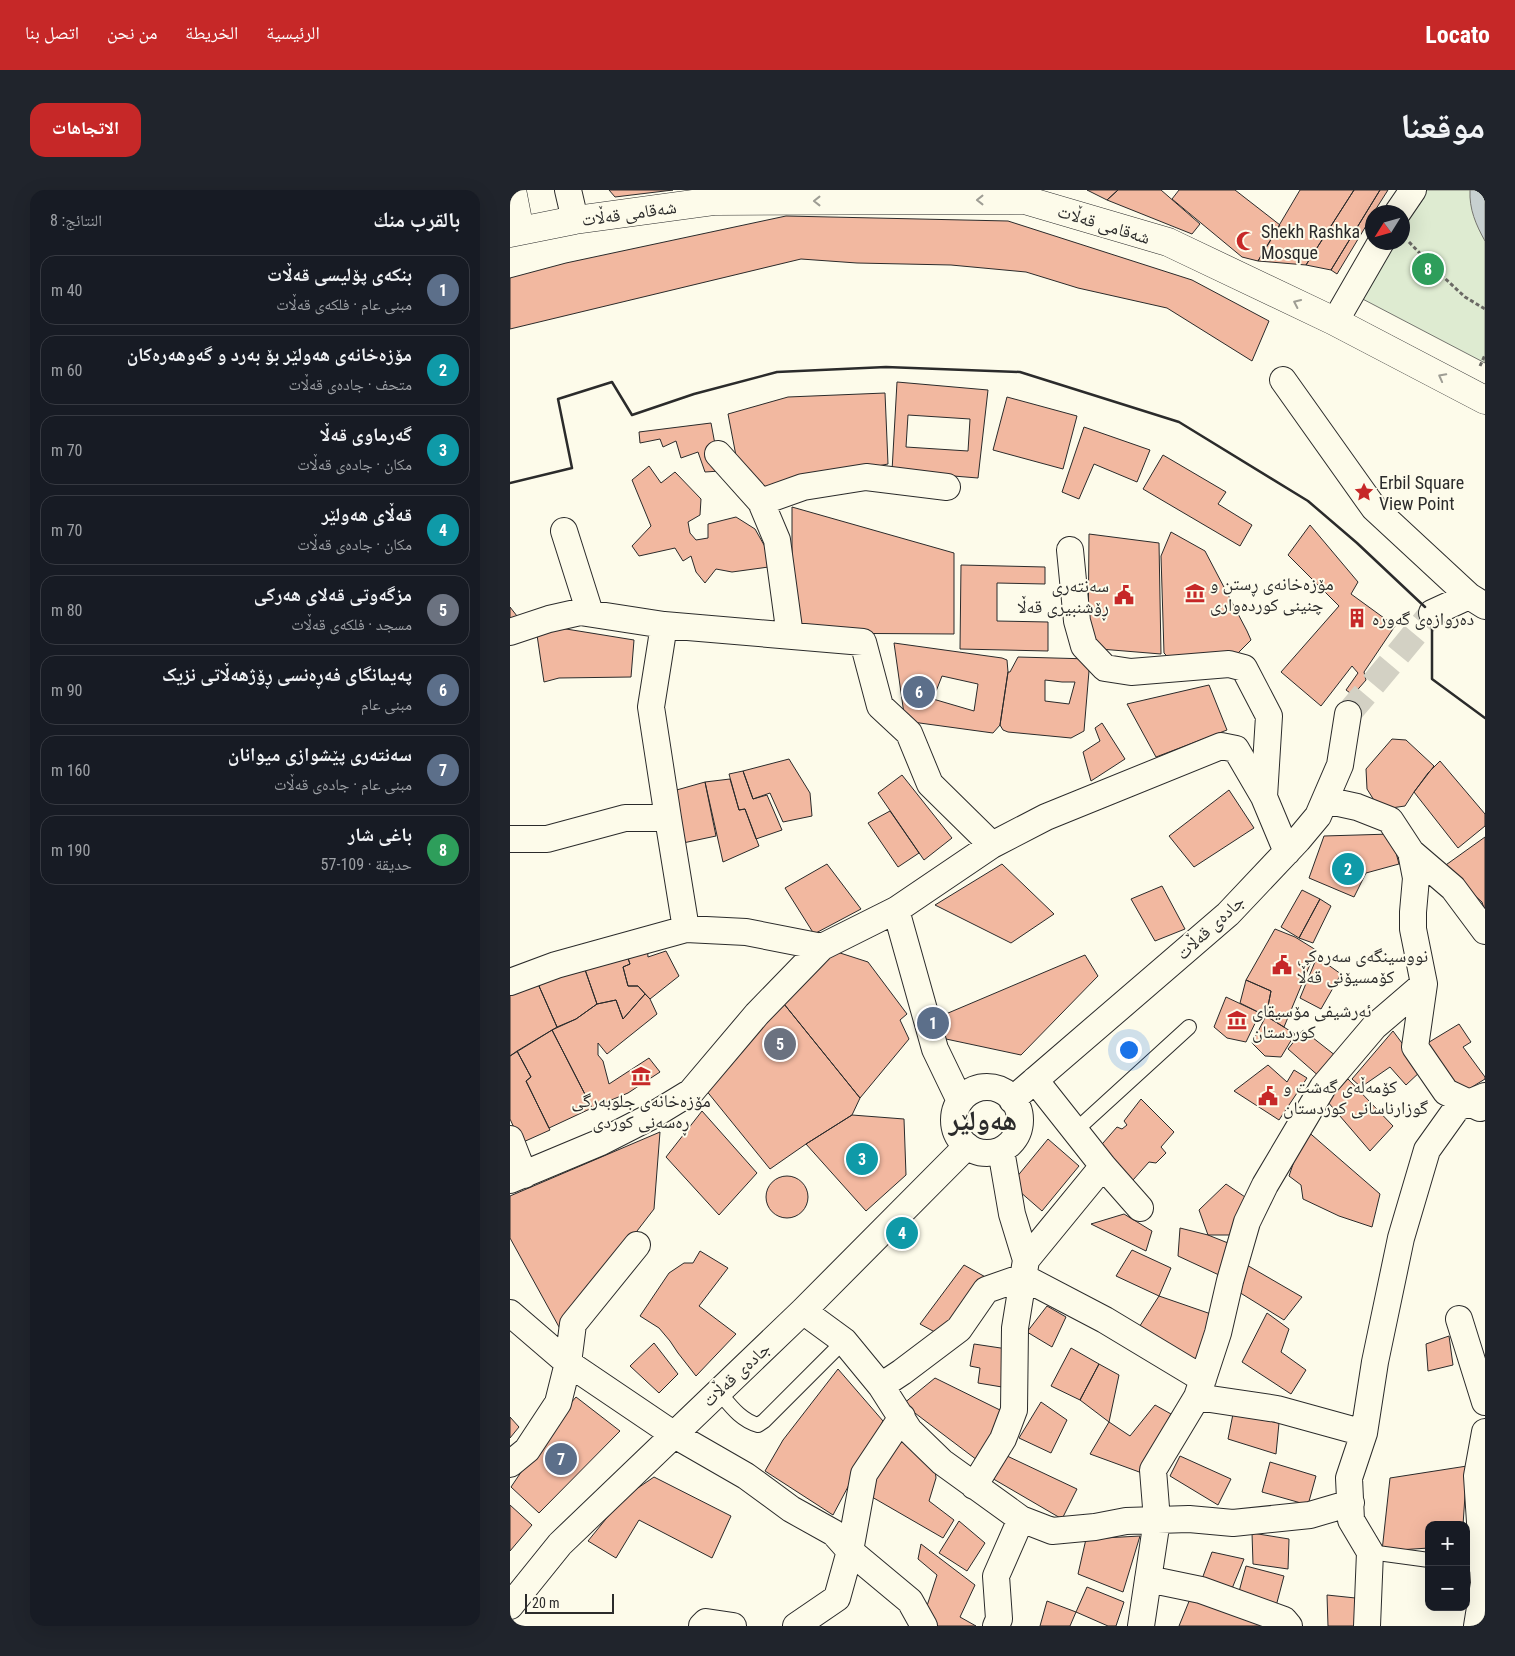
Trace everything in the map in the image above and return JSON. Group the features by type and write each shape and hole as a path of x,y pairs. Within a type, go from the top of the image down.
{"main road":[{"path":"512,190 515,232"},
{"name":"شەقامی قەڵات","path":"515,232 575,220 715,201 1020,195 1168,242 1334,321 1485,400"}],"street":[{"path":"568,190 575,220"},
{"path":"1408,205 1413,190"},
{"path":"1340,313 1376,250"},
{"path":"1283,380 1374,508 1477,601"},
{"path":"718,454 761,502 777,540 790,636"},
{"path":"761,502 803,487 866,477 946,487"},
{"path":"564,531 590,613"},
{"path":"1070,550 1077,621 1084,646 1105,668 1130,672 1229,664 1244,668 1269,716 1264,797"},
{"path":"1432,613 1477,601"},
{"path":"510,632 549,619 580,612 664,625 863,642 880,706 909,733 930,784 992,845"},
{"path":"664,625 651,708 686,929"},
{"name":"جادەی قەڵات","path":"1012,1100 1228,914 1287,852 1318,816 1340,765 1348,714"},
{"path":"510,1139 517,1178 601,1142 650,1117 691,1092 757,1014 822,947 896,910 992,845 1046,817 1221,746 1236,749 1264,797 1287,852"},
{"path":"1325,800 1356,807 1390,820 1411,852 1454,888 1485,931"},
{"path":"510,839 546,840 625,818 668,818"},
{"path":"1411,852 1416,878 1413,929 1424,984 1415,1047 1446,1092 1480,1103"},
{"path":"896,910 934,1050 960,1101"},
{"path":"510,982 556,965 686,929 746,932 822,947"},
{"path":"1141,1626 1157,1520 1153,1470 1200,1388 1218,1333 1230,1281 1247,1222 1265,1184 1322,1087 1374,1027 1424,984"},
{"path":"1035,1080 1103,1166 1140,1208"},
{"path":"986,1087 1005,1093 1012,1100 1018,1108 1019,1128 1015,1137 1001,1150 993,1153 983,1153 967,1146 960,1138 955,1129 954,1119 960,1101 967,1094 976,1089 986,1087"},
{"path":"1367,1626 1370,1552 1351,1520 1349,1478 1364,1432 1375,1362 1401,1238 1427,1150 1457,1108 1480,1103"},
{"name":"جادەی قەڵات","path":"510,1606 560,1544 803,1311 967,1146"},
{"path":"974,1486 1003,1439 1014,1410 1015,1328 1024,1269 1001,1150"},
{"path":"881,1386 959,1330 986,1290 1024,1269 1103,1166"},
{"path":"510,1464 527,1450 558,1403 568,1363 574,1324 637,1244"},
{"path":"1024,1269 1105,1320 1200,1388 1364,1432"},
{"path":"803,1311 844,1342 881,1386 909,1430 942,1462 1021,1519 1052,1531 1157,1520 1189,1519 1233,1523 1310,1515 1351,1503"},
{"path":"510,1313 568,1363 673,1434 746,1476 791,1509 834,1533 850,1551 910,1601 924,1626"},
{"path":"1459,1319 1485,1402"},
{"path":"796,1626 837,1598 850,1551 864,1474 902,1417"},
{"path":"1481,1612 1484,1583 1475,1565 1478,1476 1485,1432"},
{"path":"996,1626 999,1619 996,1576 1021,1519"},
{"path":"1148,1579 1201,1590 1284,1620 1289,1626"},
{"path":"702,1626 706,1622 733,1626"}],"lane":[{"path":"1075,1131 1189,1027"},
{"path":"718,1391 739,1415 749,1422 758,1425 844,1342"},
{"path":"1370,1552 1425,1559"}],"path":[{"path":"1410,244 1464,297 1485,309"}],"green space":[{"path":"1421,190 1485,190 1485,363 1355,295 1384,250 1410,250 1410,209"}],"shaded area":[{"path":"1470,190 1485,190 1485,241 1474,217"}],"building":[{"path":"609,190 673,190 615,197"},
{"path":"1087,190 1118,190 1107,200"},
{"path":"1118,190 1161,190 1200,224 1192,234 1107,200"},
{"name":"Shekh Rashka Mosque","path":"1179,190 1235,190 1280,225 1258,261 1242,257 1172,199"},
{"path":"1300,190 1354,190 1306,265 1258,261"},
{"path":"1354,190 1380,190 1371,205 1365,205 1365,214 1331,270 1306,265"},
{"path":"1380,190 1388,190 1378,205 1371,205"},
{"path":"1365,214 1365,228 1337,274 1331,270"},
{"path":"786,216 1008,221 1192,280 1269,321 1252,361 1167,308 1078,288 1026,272 951,265 857,263 801,259 510,329 510,278 566,263"},
{"path":"897,382 988,390 978,478 892,471","holes":["908,415 970,419 968,451 906,447"]},
{"path":"885,393 888,464 764,488 737,461 728,414 788,397"},
{"path":"1007,397 1077,416 1063,469 993,450"},
{"path":"711,423 720,471 705,472 698,452 681,458 676,441 663,447 660,439 640,443 639,432"},
{"path":"1084,427 1150,450 1137,482 1094,464 1079,499 1062,492"},
{"path":"1163,455 1226,492 1218,504 1252,525 1240,546 1143,489"},
{"path":"649,466 661,483 675,472 701,499 700,515 688,522 690,533 696,540 708,538 708,524 736,517 755,529 776,566 732,572 716,569 705,583 696,572 691,556 683,561 675,548 639,556 632,546 651,526 632,480"},
{"path":"792,507 954,553 954,634 792,633"},
{"name":"دەروازەی گەورە","path":"1310,525 1358,582 1351,594 1395,626 1364,672 1366,680 1353,695 1346,690 1358,673 1352,666 1321,706 1281,672 1339,606 1288,555"},
{"name":"مۆزەخانەی ڕستن و چنینی کوردەواری","path":"1171,532 1205,551 1251,640 1236,655 1173,662 1164,653 1161,556"},
{"name":"سەنتەری ڕۆشنبیری قەڵا","path":"1089,534 1159,543 1161,654 1088,648"},
{"path":"961,565 1045,567 1045,584 997,583 997,621 1048,622 1048,651 960,649"},
{"path":"510,607 517,616 510,619"},
{"path":"560,628 634,640 631,677 559,678 544,682 537,635"},
{"path":"894,643 1007,660 1008,672 1000,725 993,733 905,721","holes":["942,676 978,684 974,711 933,699"]},
{"path":"1018,657 1090,659 1084,731 1071,738 1003,730 1000,725 1008,672 1010,672","holes":["1045,680 1075,682 1069,704 1045,701"]},
{"path":"1209,685 1227,730 1156,757 1127,704"},
{"path":"1102,723 1125,759 1091,781 1083,752 1100,741 1095,728"},
{"path":"1392,739 1406,740 1434,766 1405,806 1391,808 1377,805 1367,789 1366,769"},
{"path":"789,759 810,793 812,816 783,822 770,793 753,799 743,771"},
{"path":"1440,761 1485,814 1485,826 1458,848 1414,792"},
{"path":"743,771 753,799 767,795 782,830 756,839 745,809 739,810 729,774"},
{"path":"902,775 952,838 924,860 878,793"},
{"path":"730,779 739,810 745,809 759,846 723,862 705,782"},
{"path":"705,782 716,836 683,843 673,791"},
{"path":"1229,790 1254,828 1194,867 1169,836"},
{"path":"890,811 919,853 898,867 868,823"},
{"path":"1391,834 1399,864 1366,873 1354,897 1309,878 1324,836"},
{"path":"1485,837 1485,912 1482,902 1443,867"},
{"path":"827,864 861,909 814,934 785,888"},
{"path":"1002,864 1054,914 1011,943 935,905"},
{"path":"1162,886 1185,929 1155,941 1131,899"},
{"path":"1302,890 1320,899 1299,938 1281,927"},
{"path":"1320,899 1331,906 1313,943 1299,938"},
{"name":"نووسینگەی سەرەکی کۆمسیۆنی قەڵا","path":"1275,929 1295,937 1316,950 1284,1027 1266,1016 1271,991 1246,980"},
{"path":"647,945 648,957 666,951 679,976 650,999 638,986 628,986 623,967 630,964 625,950"},
{"path":"625,950 630,964 623,967 628,986 638,986 645,994 623,1019 616,1000 597,1004 582,961"},
{"path":"837,952 868,962 907,1014 900,1020 909,1039 860,1098 780,999"},
{"path":"1085,955 1098,976 1021,1055 946,1039 934,1019"},
{"path":"1317,957 1341,974 1321,1009 1300,998"},
{"path":"582,961 597,1004 576,1019 557,1027 535,977"},
{"path":"535,977 557,1027 510,1056 510,987"},
{"path":"1246,980 1271,991 1266,1016 1240,1003"},
{"path":"645,994 650,999 657,1014 607,1054 598,1043 598,1055 603,1061 609,1084 649,1058 660,1072 628,1093 592,1108 552,1030 576,1019 597,1004 616,1000 623,1019"},
{"name":"ئەرشیفی مۆسیقای کوردستان","path":"1226,997 1260,1013 1246,1042 1227,1038 1214,1027"},
{"path":"780,999 860,1098 852,1115 770,1169 705,1089"},
{"path":"1266,1016 1295,1034 1281,1057 1265,1056 1252,1043"},
{"path":"1459,1024 1471,1042 1463,1047 1485,1079 1459,1095 1421,1047"},
{"path":"552,1030 592,1108 549,1128 526,1081 531,1077 517,1051"},
{"path":"1303,1030 1336,1056 1321,1078 1288,1049"},
{"path":"1393,1031 1422,1070 1406,1085 1390,1067 1361,1087 1352,1079"},
{"path":"517,1051 531,1077 526,1081 550,1130 521,1143 510,1119 510,1056"},
{"name":"کۆمەڵەی گەشت و گوزارناسانی کوردستان","path":"1268,1065 1287,1082 1294,1070 1307,1078 1279,1120 1234,1091"},
{"path":"1348,1079 1393,1126 1370,1151 1327,1101"},
{"path":"1141,1099 1174,1132 1161,1147 1166,1153 1156,1163 1149,1162 1133,1180 1096,1151 1117,1127 1122,1129 1127,1125 1124,1121"},
{"path":"702,1111 757,1173 719,1215 666,1157"},
{"path":"852,1115 904,1119 906,1175 866,1211 806,1144"},
{"path":"1305,1129 1380,1194 1372,1227 1339,1216 1303,1199 1301,1185 1289,1176"},
{"path":"660,1132 654,1209 569,1319 564,1336 510,1238 510,1196"},
{"path":"1048,1139 1079,1166 1042,1211 1011,1184"},
{"path":"791,1176 799,1179 805,1185 808,1197 805,1209 799,1215 783,1218 775,1215 769,1209 766,1193 769,1185 775,1179"},
{"path":"1226,1184 1248,1199 1232,1235 1208,1235 1199,1210"},
{"path":"1124,1214 1152,1231 1146,1251 1091,1224"},
{"path":"1180,1228 1208,1235 1233,1245 1219,1275 1178,1256"},
{"path":"1132,1250 1171,1268 1159,1296 1116,1276"},
{"path":"700,1251 728,1268 699,1306 736,1334 696,1376 659,1328 640,1316 669,1273 684,1263 693,1263"},
{"path":"1245,1264 1302,1297 1284,1320 1234,1289"},
{"path":"964,1265 989,1279 944,1337 920,1324"},
{"path":"1159,1296 1211,1314 1194,1370 1136,1332"},
{"path":"1047,1306 1066,1317 1052,1347 1027,1332"},
{"path":"1267,1313 1289,1329 1281,1352 1306,1370 1291,1394 1242,1362"},
{"path":"1449,1336 1453,1365 1428,1371 1426,1344"},
{"path":"654,1343 678,1374 659,1393 630,1366"},
{"path":"974,1344 1014,1350 1008,1388 978,1383 980,1368 970,1366"},
{"path":"1071,1348 1099,1364 1080,1400 1051,1386"},
{"path":"1099,1364 1119,1375 1109,1422 1080,1400"},
{"path":"838,1369 883,1421 833,1515 765,1471 783,1440"},
{"path":"935,1378 1002,1411 981,1463 903,1404"},
{"path":"576,1397 620,1431 539,1513 511,1487 557,1419"},
{"path":"1041,1402 1067,1420 1051,1453 1019,1438"},
{"path":"1155,1405 1171,1414 1142,1473 1090,1454 1109,1422 1130,1436"},
{"path":"1233,1414 1279,1423 1276,1454 1228,1439"},
{"path":"510,1417 519,1427 510,1438"},
{"path":"899,1438 935,1469 936,1478 929,1501 954,1520 943,1538 872,1497 875,1472"},
{"path":"1005,1455 1077,1489 1062,1519 990,1477"},
{"path":"1180,1456 1231,1479 1218,1505 1170,1476"},
{"path":"1270,1462 1316,1476 1308,1505 1262,1492"},
{"path":"1467,1466 1463,1521 1425,1521 1425,1548 1382,1551 1390,1478"},
{"path":"654,1477 731,1516 712,1558 639,1520 616,1558 588,1541 623,1498"},
{"path":"510,1505 532,1525 510,1551"},
{"path":"959,1521 985,1543 967,1571 939,1553"},
{"path":"1252,1533 1289,1539 1288,1569 1253,1564"},
{"path":"1140,1536 1123,1592 1078,1574 1086,1539"},
{"path":"921,1544 975,1585 960,1617 976,1626 927,1626 925,1612 937,1575 918,1559"},
{"path":"1212,1552 1244,1559 1231,1591 1202,1579"},
{"path":"1246,1566 1284,1576 1275,1610 1237,1599"},
{"path":"1087,1587 1124,1602 1116,1626 1108,1626 1076,1612"},
{"path":"1192,1594 1277,1626 1179,1626"},
{"path":"1327,1595 1365,1599 1361,1626 1328,1626"},
{"path":"1047,1601 1076,1612 1070,1626 1040,1626"}],"tunnel":[{"path":"1348,714 1432,613"}],"wall":[{"path":"510,483 572,468 558,399 612,382 632,415 694,394 777,372 886,367 1020,372 1179,422 1308,501 1357,543 1425,607"},
{"path":"1432,622 1432,679 1485,718"}],"place":[{"name":"Shekh Rashka Mosque","path":"1246,241"},
{"name":"باغی شار","path":"1428,269"},
{"name":"Erbil Square View Point","path":"1364,492"},
{"name":"مۆزەخانەی ڕستن و چنینی کوردەواری","path":"1195,593"},
{"name":"سەنتەری ڕۆشنبیری قەڵا","path":"1124,595"},
{"name":"دەروازەی گەورە","path":"1357,618"},
{"name":"پەیمانگای فەڕەنسی ڕۆژهەڵاتی نزیک","path":"919,692"},
{"name":"مۆزەخانەی هەولێر بۆ بەرد و گەوهەرەکان","path":"1348,869"},
{"name":"نووسینگەی سەرەکی کۆمسیۆنی قەڵا","path":"1282,965"},
{"name":"ئەرشیفی مۆسیقای کوردستان","path":"1237,1020"},
{"name":"بنکەی پۆلیسی قەڵات","path":"933,1023"},
{"name":"مزگەوتی قەلای هەرکی","path":"780,1044"},
{"name":"مۆزەخانەی جلوبەرگی ڕەسەنی کوردی","path":"641,1076"},
{"name":"کۆمەڵەی گەشت و گوزارناسانی کوردستان","path":"1268,1096"},
{"name":"گەرماوی قەڵا","path":"862,1159"},
{"name":"قەڵای هەولێر","path":"902,1233"},
{"name":"سەنتەری پێشوازی میوانان","path":"561,1459"}],"district":[{"name":"ھەولێر","path":"983,1120"}]}
